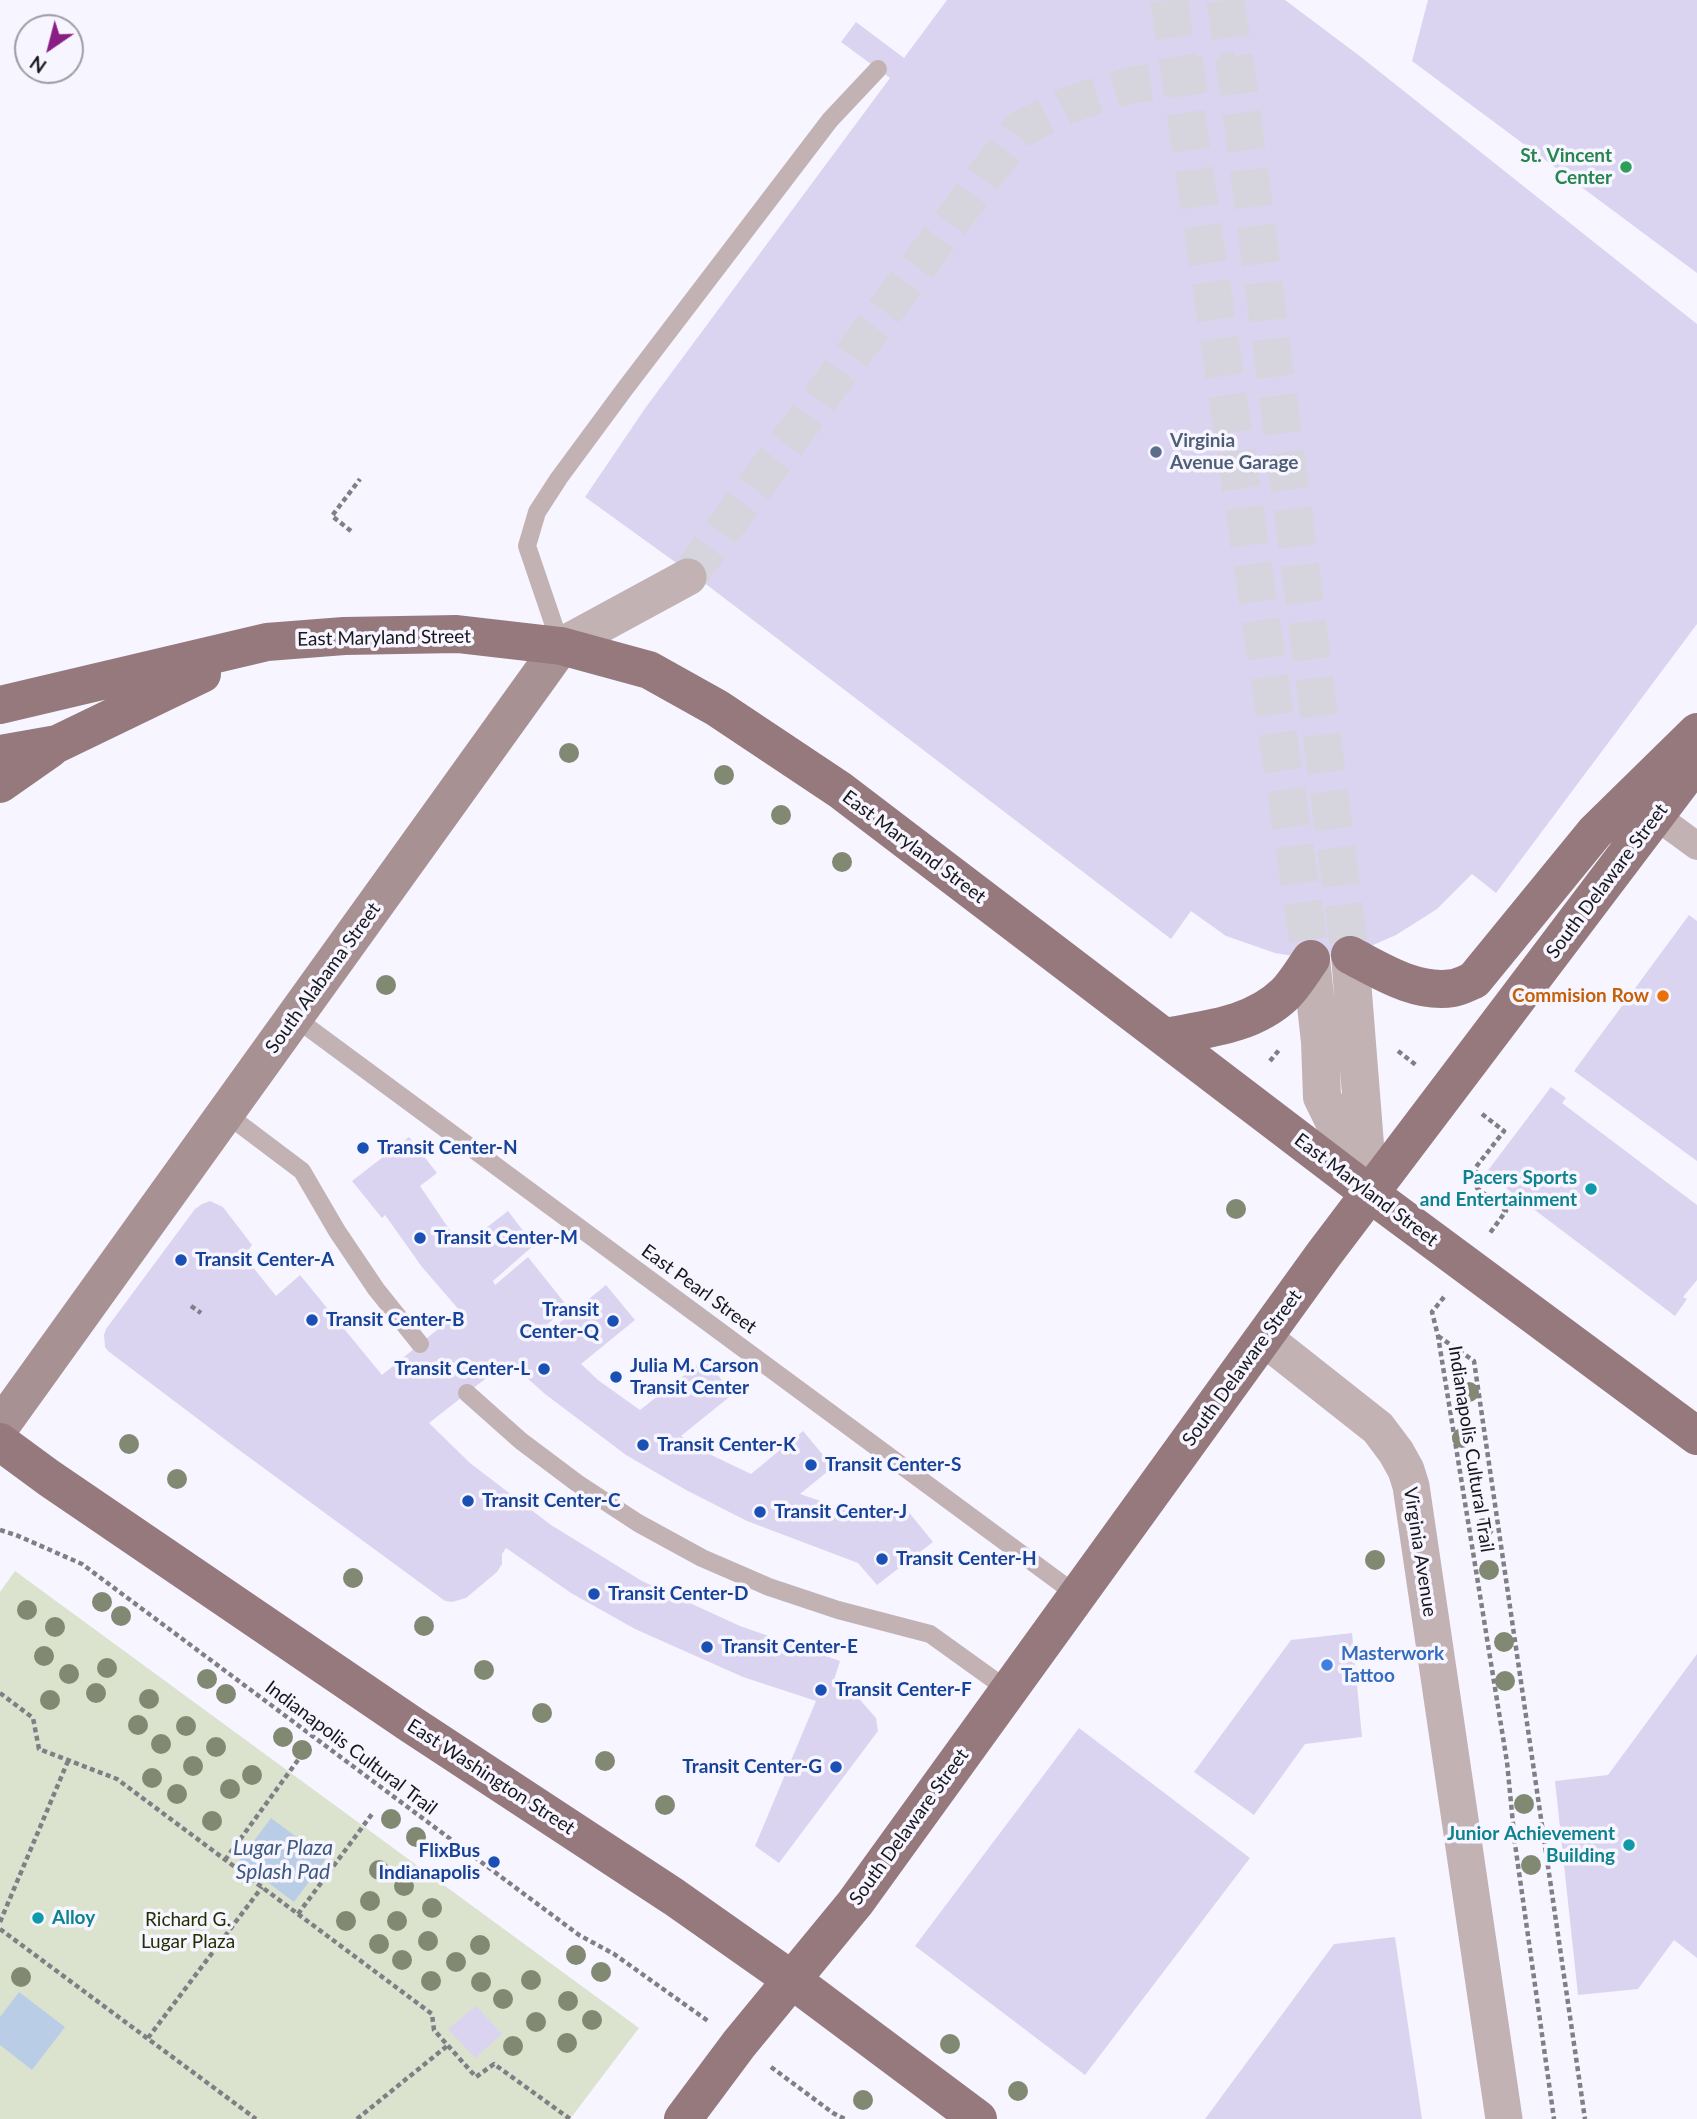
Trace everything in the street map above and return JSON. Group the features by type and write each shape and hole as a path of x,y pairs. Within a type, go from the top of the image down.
{"main road":[{"name":"East Maryland Street","path":"0,705 267,642 344,636 457,634 561,646 649,670 718,708 840,790 1369,1193 1697,1436"},
{"path":"0,784 57,744 267,642"},
{"name":"South Alabama Street","path":"0,1427 561,646"},
{"path":"0,754 57,744"},
{"path":"1350,955 1398,980 1412,984 1454,988 1474,980 1595,832 1696,757"},
{"name":"South Delaware Street","path":"682,2119 739,2044 855,1903 1369,1193 1656,816 1696,757"},
{"path":"1165,1038 1234,1023 1257,1014 1284,995 1311,959"},
{"name":"East Washington Street","path":"0,1442 409,1723 674,1897 792,1980 978,2119"}],"street":[{"name":"South Alabama Street","path":"561,646 688,578"},
{"path":"1656,816 1697,846"},
{"path":"1350,955 1369,1193"},
{"path":"1311,959 1320,1042 1322,1097 1369,1193"},
{"name":"Virginia Avenue","path":"1264,1338 1378,1428 1406,1470 1504,2119"}],"lane":[{"path":"561,646 527,546 537,512 624,390 830,120 878,69"},
{"path":"561,646 588,609"},
{"name":"East Pearl Street","path":"294,1017 1077,1595"},
{"path":"225,1113 302,1171 337,1231 420,1343"},
{"path":"467,1392 521,1441 577,1483 638,1523 702,1558 769,1587 838,1610 930,1634 1008,1690"}],"path":[{"path":"351,531 332,516 360,479"},
{"path":"1397,1050 1414,1063"},
{"path":"1487,1118 1504,1131 1476,1167 1477,1188 1506,1211 1493,1228"},
{"path":"191,1306 201,1313"},
{"name":"Indianapolis Cultural Trail","path":"1554,2119 1515,1844 1507,1762 1438,1336 1474,1361 1585,2119"},
{"name":"Indianapolis Cultural Trail","path":"0,1530 82,1564 579,1935 614,1954 678,2000"},
{"path":"0,1693 33,1718 39,1749 117,1779 432,2014 434,2030 476,2077 494,2064 570,2119"},
{"path":"225,1860 298,1760"},
{"path":"0,1922 68,1761"},
{"path":"298,1914 372,1814"},
{"path":"148,2038 262,1887"},
{"path":"0,1929 256,2119"},
{"path":"357,2119 447,2046"},
{"path":"777,2071 832,2113 845,2119"}],"green space":[{"name":"Richard G. Lugar Plaza","path":"15,1571 639,2028 570,2119 0,2119 0,1592"}],"water":[{"name":"Lugar Plaza Splash Pad","path":"271,1818 326,1859 294,1902 239,1861"},
{"path":"19,1992 65,2027 32,2070 0,2045 0,2017"}],"building":[{"name":"Virginia Avenue Garage","path":"947,0 1285,0 1361,57 1697,324 1697,624 1496,893 1472,874 1437,909 1396,935 1350,955 1311,959 1275,953 1226,936 1191,911 1171,939 711,588 585,497 646,407 890,78 841,42 856,22 904,58"},
{"name":"St. Vincent Center","path":"1428,0 1697,0 1697,273 1412,61"},
{"name":"Commision Row","path":"1689,915 1697,921 1697,1161 1574,1071"},
{"name":"Pacers Sports and Entertainment","path":"1551,1087 1566,1098 1562,1103 1697,1205 1697,1280 1683,1297 1687,1299 1675,1316 1486,1173"},
{"path":"409,1137 437,1173 420,1186 449,1229 464,1245 508,1211 534,1245 493,1281 495,1285 528,1257 568,1307 544,1327 548,1332 606,1285 635,1320 581,1364 598,1380 640,1410 705,1359 733,1394 681,1436 705,1452 751,1474 803,1431 833,1467 800,1494 882,1522 903,1505 933,1542 877,1585 858,1563 747,1521 626,1455 545,1394 508,1361 429,1423 470,1463 551,1525 642,1581 740,1626 840,1661 834,1680 849,1687 876,1718 878,1731 779,1863 755,1846 816,1701 743,1677 635,1629 571,1593 506,1548 497,1572 466,1598 445,1601 235,1447 105,1347 106,1329 195,1209 210,1201 223,1207 252,1245 244,1256 276,1296 300,1275 382,1375 460,1311 422,1267 385,1215 382,1218 352,1181"},
{"path":"1352,1633 1362,1737 1305,1744 1254,1815 1194,1772 1291,1640"},
{"name":"Junior Achievement Building","path":"1697,1654 1697,1958 1674,1940 1638,1989 1578,1995 1555,1781 1608,1775"},
{"path":"1079,1728 1250,1858 1085,2075 915,1946"},
{"path":"1395,1937 1422,2119 1205,2119 1334,1944"},
{"path":"476,2006 502,2034 475,2058 448,2029"}],"tunnel":[{"path":"1169,0 1311,959"},
{"path":"1225,0 1350,955"},
{"path":"688,577 1019,130 1068,105 1131,85 1236,70"}],"place":[{"name":"St. Vincent Center","path":"1626,167"},
{"name":"Virginia Avenue Garage","path":"1156,452"},
{"name":"Commision Row","path":"1663,996"},
{"name":"Transit Center-N","path":"363,1148"},
{"name":"Pacers Sports and Entertainment","path":"1591,1189"},
{"name":"Transit Center-M","path":"420,1238"},
{"name":"Transit Center-A","path":"181,1260"},
{"name":"Transit Center-B","path":"312,1320"},
{"name":"Transit Center-Q","path":"613,1321"},
{"name":"Transit Center-L","path":"544,1369"},
{"name":"Julia M. Carson Transit Center","path":"616,1377"},
{"name":"Transit Center-K","path":"643,1445"},
{"name":"Transit Center-S","path":"811,1465"},
{"name":"Transit Center-C","path":"468,1501"},
{"name":"Transit Center-J","path":"760,1512"},
{"name":"Transit Center-H","path":"882,1559"},
{"name":"Transit Center-D","path":"594,1594"},
{"name":"Transit Center-E","path":"707,1647"},
{"name":"Masterwork Tattoo","path":"1327,1665"},
{"name":"Transit Center-F","path":"821,1690"},
{"name":"Transit Center-G","path":"836,1767"},
{"name":"Junior Achievement Building","path":"1629,1845"},
{"name":"FlixBus Indianapolis","path":"494,1862"},
{"name":"Alloy","path":"38,1918"}]}
